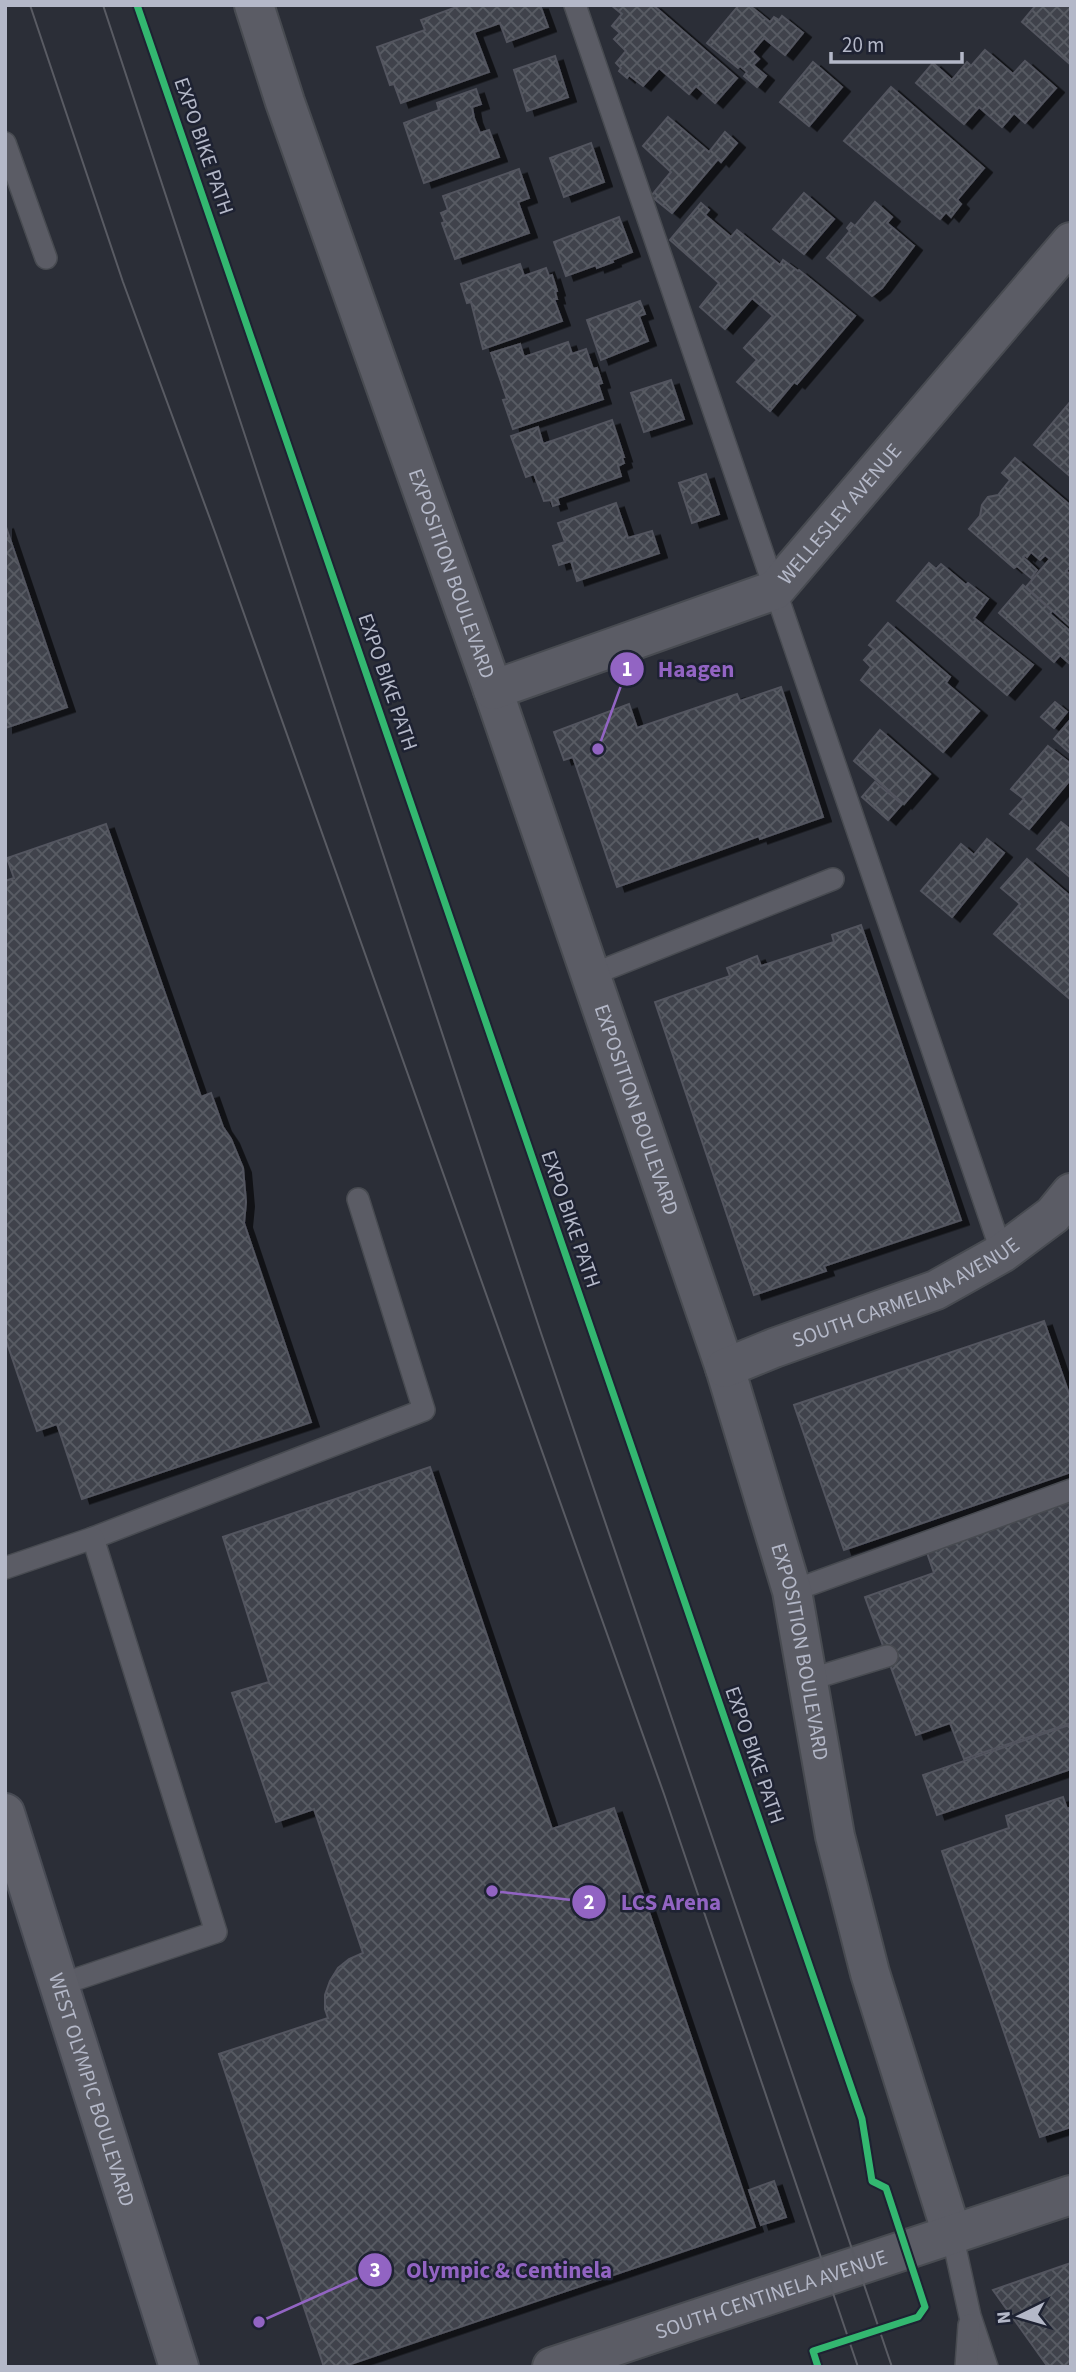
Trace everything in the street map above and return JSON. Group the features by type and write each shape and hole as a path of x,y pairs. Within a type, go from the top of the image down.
{"main road":[{"name":"WEST OLYMPIC BOULEVARD","path":"5,1813 179,2367"}],"street":[{"name":"EXPOSITION BOULEVARD","path":"256,6 285,102 493,690 725,1368 792,1591 835,1836 870,1973 952,2234"},
{"name":"WELLESLEY AVENUE","path":"493,690 775,590 1071,242"},
{"name":"SOUTH CARMELINA AVENUE","path":"725,1368 936,1290 1002,1253 1053,1215 1071,1193"},
{"name":"SOUTH CENTINELA AVENUE","path":"552,2367 1071,2195"}],"lane":[{"path":"575,5 1002,1253"},
{"path":"5,143 47,258"},
{"path":"591,975 832,880"},
{"path":"5,1568 93,1538 424,1410 359,1199"},
{"path":"792,1591 1071,1490"},
{"path":"59,1985 216,1932 93,1538"},
{"path":"808,1680 887,1656"},
{"path":"952,2234 970,2316 987,2367"},
{"path":"966,2367 970,2316"}],"building":[{"path":"462,5 540,5 548,27 507,42 500,23 474,32 489,72 401,103 394,84 390,85 377,47 425,30 421,20"},
{"path":"611,5 653,5 737,78 715,103 696,86 689,94 659,68 643,86 629,75 627,78 619,71 621,68 616,63 626,51 614,39 620,33 612,26 622,14"},
{"path":"739,5 749,5 770,22 774,17 779,20 782,16 803,33 785,55 764,38 752,52 759,59 753,65 766,76 757,87 744,76 747,72 707,43"},
{"path":"1036,5 1071,5 1071,65 1022,22"},
{"path":"985,50 1013,74 1025,61 1056,88 1025,123 1014,113 1002,127 979,107 964,124 916,83 933,63 952,80 967,62 971,66"},
{"path":"555,56 568,97 527,111 514,70"},
{"path":"813,62 842,87 809,126 780,102"},
{"path":"891,87 984,168 957,200 961,204 951,217 946,212 940,219 844,141"},
{"path":"476,89 481,104 472,107 474,118 480,133 489,130 499,157 424,183 404,123 439,110 437,103"},
{"path":"668,117 709,152 725,132 737,143 721,162 718,159 672,213 651,196 671,172 643,146"},
{"path":"591,143 604,182 564,197 550,158"},
{"path":"519,169 529,198 518,202 529,233 455,259 442,223 445,222 441,213 448,210 443,196"},
{"path":"804,193 834,219 804,254 773,229"},
{"path":"875,202 892,217 887,223 914,246 882,288 872,296 827,258 850,231 847,228 851,223 855,226"},
{"path":"701,203 709,210 705,215 731,237 737,230 780,265 783,260 799,270 855,316 797,384 794,382 770,411 737,382 757,360 744,348 773,316 752,298 725,329 700,307 719,283 670,240"},
{"path":"619,217 632,252 597,268 596,265 566,276 554,242"},
{"path":"520,264 524,276 546,268 549,276 552,275 557,291 557,299 554,299 562,321 483,349 471,302 467,303 461,284"},
{"path":"640,301 645,314 639,316 648,341 601,360 587,320"},
{"path":"568,342 572,354 586,349 593,369 597,368 603,399 513,429 503,400 507,399 491,353 520,344 524,357"},
{"path":"671,380 684,419 644,432 631,393"},
{"path":"1071,401 1071,477 1034,445"},
{"path":"612,420 624,457 624,463 618,466 621,476 557,498 559,504 553,506 551,500 544,501 534,474 526,477 511,436 538,427 543,444"},
{"path":"1015,458 1071,506 1071,566 1066,571 1071,575 1071,627 1026,587 1050,559 1045,555 1040,560 1031,552 1027,557 1023,557 1037,570 1031,578 1017,566 1014,568 969,529 980,516 982,505 988,497 998,495 1010,480 1002,473"},
{"path":"706,474 719,514 692,523 679,483"},
{"path":"616,503 628,538 652,531 659,553 577,581 571,561 559,565 553,546 565,542 558,523"},
{"path":"5,524 67,707 5,728"},
{"path":"929,563 936,569 941,564 988,599 974,618 1033,665 1007,695 897,601"},
{"path":"1023,585 1071,632 1070,664 1060,655 1054,662 999,613"},
{"path":"888,623 950,677 946,683 979,711 943,752 861,680 871,667 864,660 874,649 869,645"},
{"path":"781,687 823,817 760,839 759,836 617,887 573,757 564,760 554,732 629,704 637,728 737,694 740,701"},
{"path":"1055,702 1067,712 1054,728 1041,717"},
{"path":"1071,719 1071,754 1054,739"},
{"path":"880,730 930,774 904,804 854,761"},
{"path":"1048,746 1071,764 1071,779 1029,829 1010,814 1024,799 1011,789"},
{"path":"875,782 902,804 888,820 862,797"},
{"path":"1061,822 1071,830 1071,878 1037,849"},
{"path":"106,824 201,1097 211,1093 223,1127 243,1168 246,1202 244,1223 311,1422 82,1499 57,1424 37,1431 5,1337 5,881 14,878 7,858"},
{"path":"987,839 1004,853 952,917 921,891 961,844 974,855"},
{"path":"1027,859 1071,897 1071,1000 994,934 1020,904 1001,888"},
{"path":"861,925 961,1220 824,1266 826,1271 754,1295 655,1002 730,976 727,968 757,956 761,966 834,942 832,935"},
{"path":"1044,1321 1071,1400 1071,1472 844,1550 794,1405"},
{"path":"430,1467 552,1829 614,1808 755,2227 342,2367 324,2367 219,2054 328,2018 325,1995 330,1981 338,1968 363,1953 314,1809 276,1822 232,1693 269,1682 223,1537"},
{"path":"1071,1498 1071,1723 964,1759 950,1723 916,1735 865,1597 934,1573 925,1547"},
{"path":"1069,1725 1071,1769 937,1815 923,1775"},
{"path":"1063,1797 1067,1809 1071,1807 1071,2127 1040,2137 942,1851 1009,1828 1006,1816"},
{"path":"774,2181 786,2217 761,2225 749,2190"},
{"path":"1071,2263 1071,2367 1048,2367 993,2290"}],"tram line":[{"path":"30,5 123,282 216,535 664,1794 858,2367"},
{"path":"103,5 541,1333 892,2367"}],"cycle path":[{"name":"EXPO BIKE PATH","path":"137,5 862,2119 872,2181 886,2188 925,2307 918,2317 813,2351 818,2367"}],"place":[{"name":"Haagen","path":"598,749"},
{"name":"LCS Arena","path":"492,1891"},
{"name":"Olympic & Centinela","path":"259,2322"}]}
